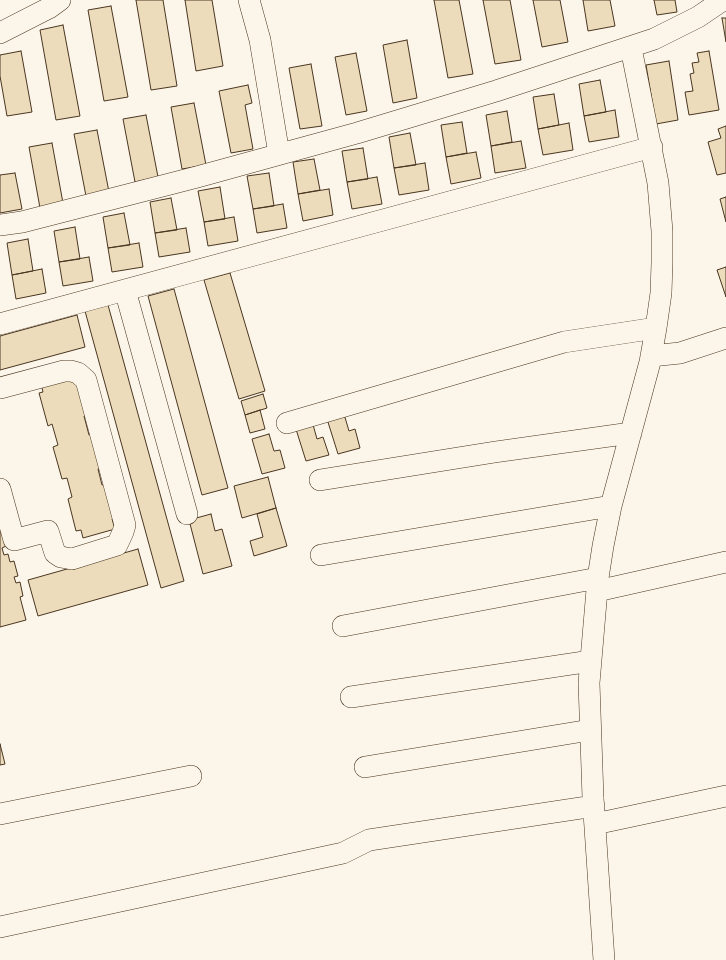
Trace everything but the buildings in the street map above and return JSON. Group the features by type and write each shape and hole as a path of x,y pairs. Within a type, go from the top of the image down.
{"street":[{"path":"248,0 260,40 279,154"},
{"path":"0,225 30,220 357,133 496,91 654,39 698,17 723,0"},
{"path":"0,33 52,3"},
{"path":"604,960 594,815 589,683 597,584 611,506 651,356 661,286 662,232 658,183 652,148 630,48"},
{"path":"0,324 652,148"},
{"path":"125,290 187,514"},
{"path":"287,423 564,342 656,328"},
{"path":"651,356 680,353 726,338"},
{"path":"0,388 64,371 78,373 86,380 125,525 124,532 116,545 72,559 61,557 55,553 48,531 14,540 0,489"},
{"path":"320,480 495,452 631,433"},
{"path":"321,555 611,506"},
{"path":"343,626 726,562"},
{"path":"351,697 591,661"},
{"path":"365,767 590,730"},
{"path":"0,814 191,776"},
{"path":"0,926 343,853 369,840 594,815 726,796"}]}
